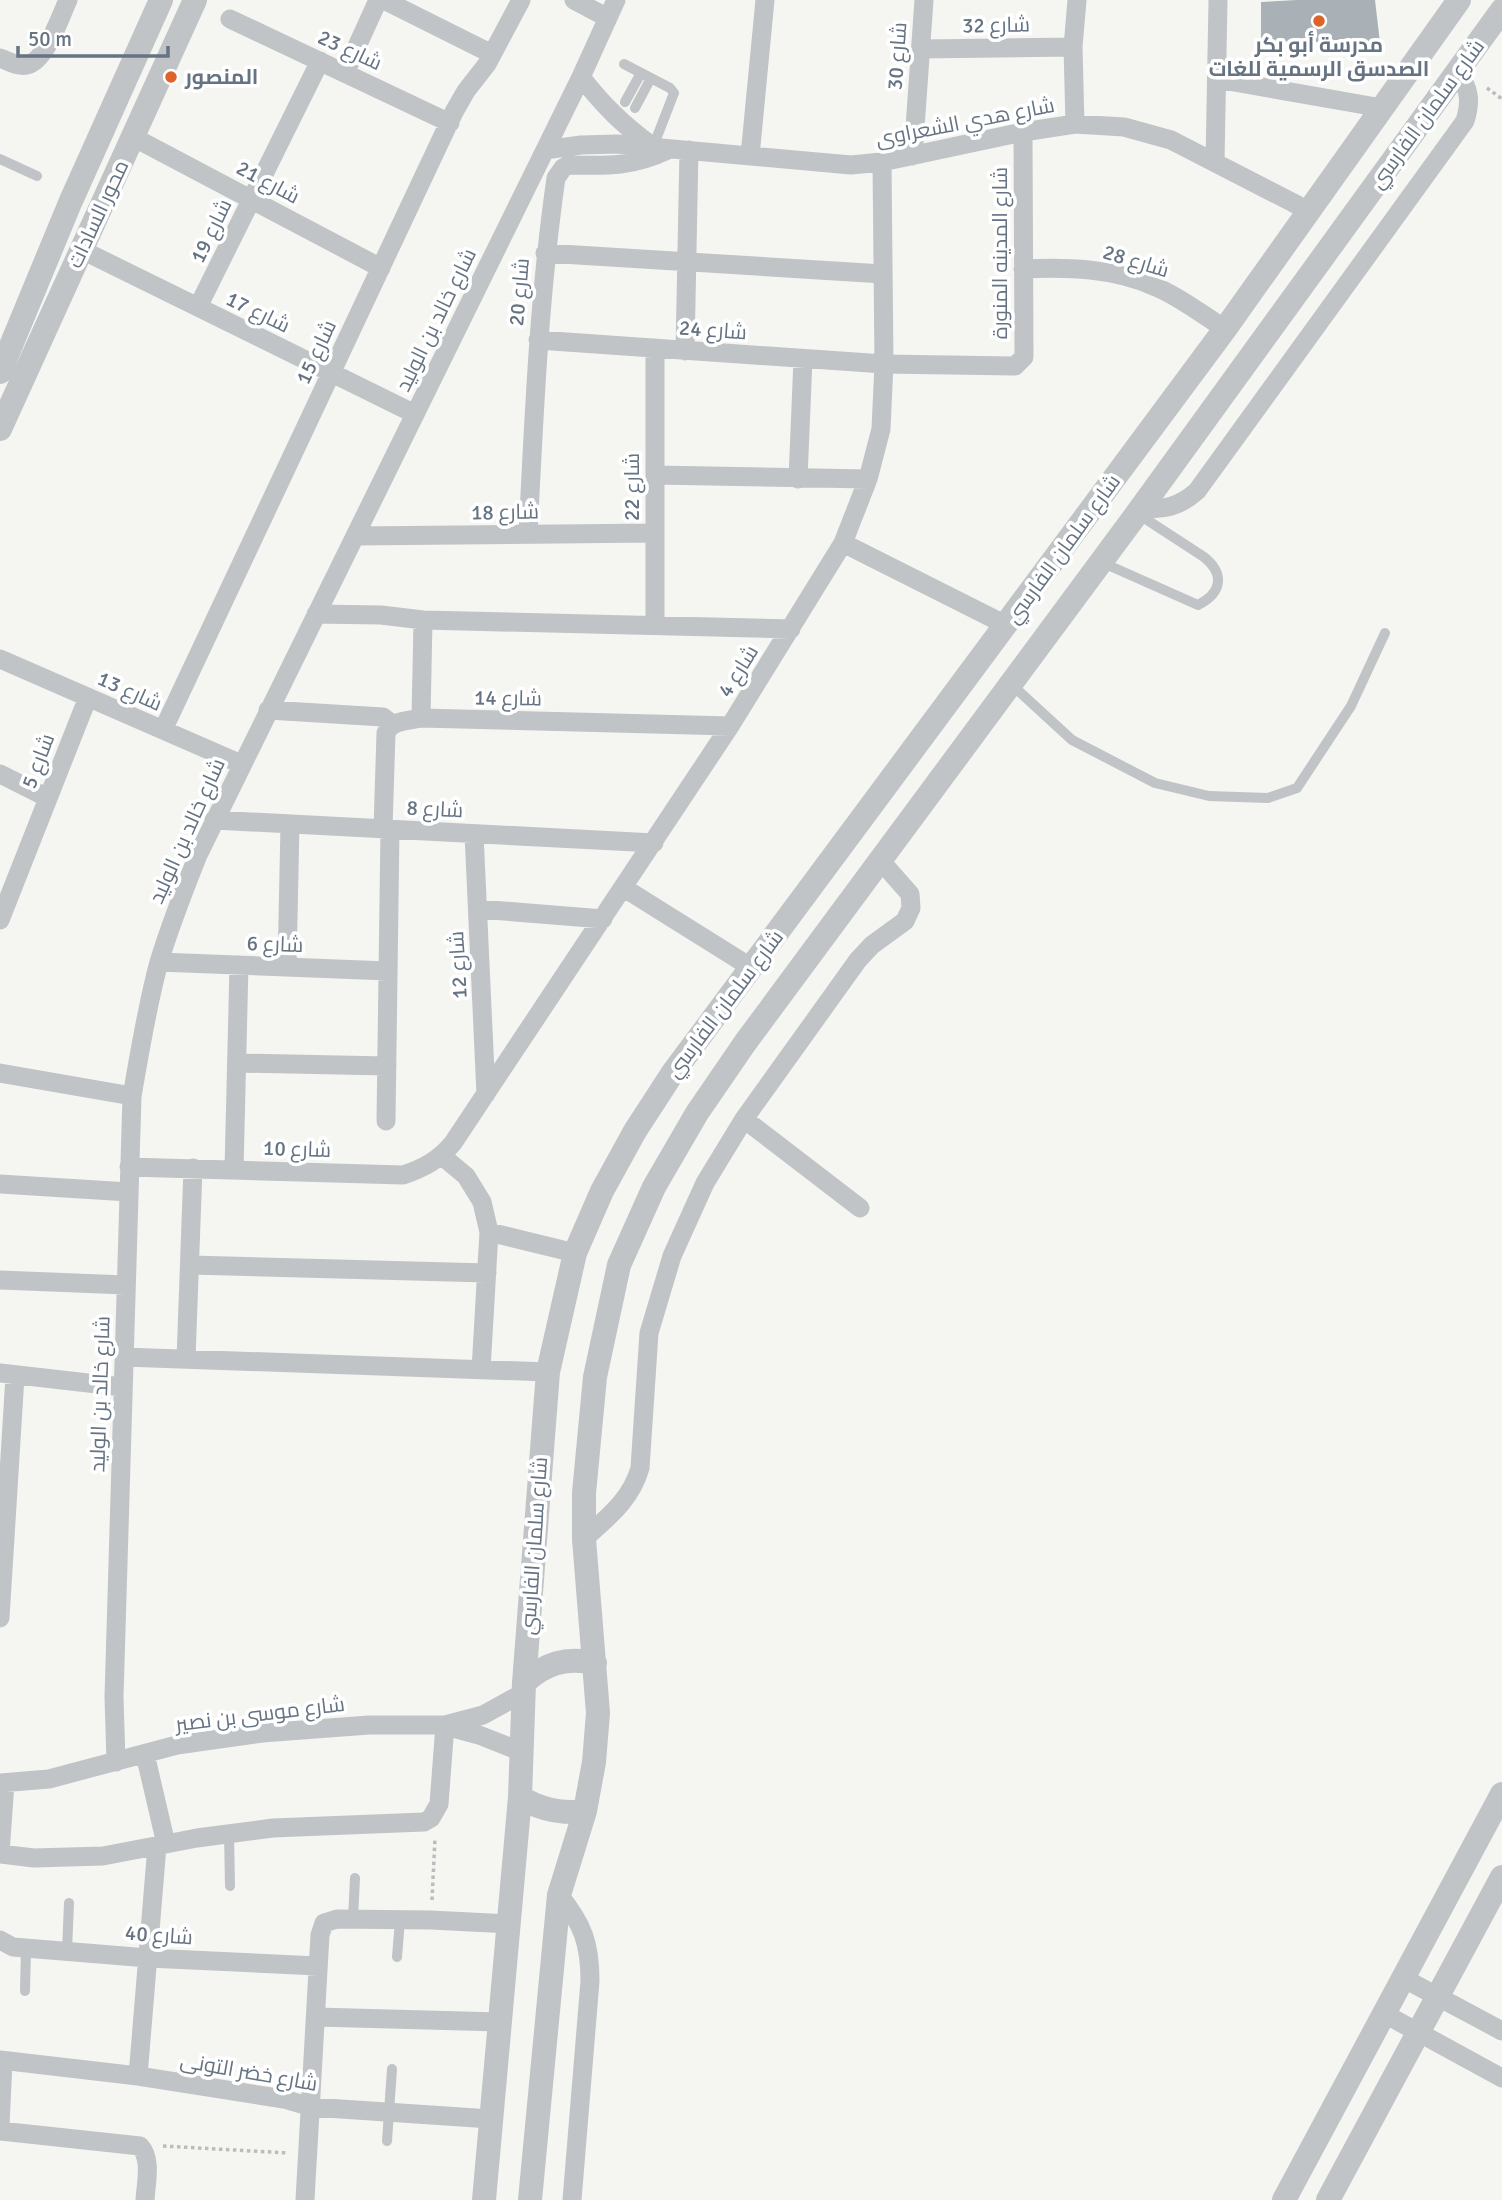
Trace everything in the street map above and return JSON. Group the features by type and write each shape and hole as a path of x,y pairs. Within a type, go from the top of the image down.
{"street":[{"path":"0,58 17,65 29,65 39,59 68,0"},
{"name":"محور السادات","path":"3,361 161,0"},
{"name":"محور السادات","path":"0,429 195,0"},
{"path":"345,73 378,0"},
{"path":"384,0 492,54"},
{"name":"شارع 15","path":"163,730 450,123 466,91 492,54 521,0"},
{"path":"574,0 608,18"},
{"name":"شارع خالد بن الوليد","path":"116,1762 114,1697 132,1096 144,1025 159,962 177,908 214,820 581,77 616,0"},
{"path":"750,156 765,0"},
{"name":"شارع 30","path":"913,156 924,0"},
{"path":"1075,124 1073,47 1077,0"},
{"path":"1215,162 1218,0"},
{"name":"شارع سلمان الفارسي","path":"484,2200 520,1797 524,1688 548,1372 575,1253 602,1191 635,1131 672,1074 1225,329 1459,0"},
{"name":"شارع سلمان الفارسي","path":"530,2200 559,1895 585,1811 594,1762 598,1713 584,1539 584,1493 594,1377 619,1265 654,1187 697,1113 745,1043 1101,562 1502,10"},
{"name":"شارع 23","path":"230,19 450,123"},
{"name":"شارع 32","path":"920,48 1073,47"},
{"name":"شارع 19","path":"198,307 320,61"},
{"path":"1138,510 1177,505 1197,491 1465,121 1469,96 1463,79 1457,72"},
{"path":"581,77 626,127 671,148 687,262 685,351"},
{"path":"1217,79 1382,108"},
{"name":"شارع هدي الشعراوى","path":"545,150 617,144 851,165 882,162 941,148 1075,124 1124,127 1171,140 1309,211"},
{"name":"شارع المدينه المنورة","path":"884,364 1009,367 1021,362 1024,356 1023,132"},
{"name":"شارع 21","path":"134,137 381,268"},
{"name":"شارع 20","path":"528,534 538,340 545,253 556,178 569,165 616,166 654,156 671,148"},
{"name":"شارع 4","path":"448,1149 654,843 791,629 842,543 868,479 881,429 884,364 882,162"},
{"path":"70,203 98,216"},
{"name":"شارع 17","path":"82,250 415,414"},
{"path":"545,253 883,274"},
{"name":"شارع 28","path":"1023,268 1069,267 1114,273 1157,287 1225,329"},
{"name":"شارع 24","path":"538,340 884,364"},
{"name":"شارع 22","path":"655,348 655,625"},
{"path":"798,479 803,359"},
{"path":"655,475 868,479"},
{"name":"شارع 18","path":"355,536 655,533"},
{"path":"842,543 1006,625"},
{"path":"316,614 380,615 423,620 791,629"},
{"path":"421,718 423,620"},
{"name":"شارع 13","path":"0,660 241,764"},
{"name":"شارع 5","path":"2,910 88,697"},
{"path":"268,710 383,717 392,724 386,733 386,1121"},
{"name":"شارع 14","path":"392,724 421,718 730,726"},
{"path":"0,774 48,798"},
{"name":"شارع 8","path":"214,820 654,843"},
{"path":"287,967 290,824"},
{"name":"شارع 12","path":"474,834 486,1094"},
{"path":"584,1539 629,1496 636,1482 640,1468 649,1333 672,1256 705,1182 744,1119 858,960 872,945 905,921 911,908 910,894 880,860"},
{"path":"624,888 752,968"},
{"path":"478,909 603,919"},
{"name":"شارع 6","path":"159,962 388,971"},
{"path":"234,1170 239,965"},
{"path":"237,1063 387,1066"},
{"path":"0,1073 132,1096"},
{"path":"744,1119 860,1208"},
{"path":"448,1149 482,1202 489,1232 481,1370"},
{"name":"شارع 10","path":"129,1167 403,1175 424,1168 448,1149"},
{"path":"186,1359 193,1168"},
{"path":"0,1184 128,1192"},
{"path":"489,1232 575,1253"},
{"path":"190,1265 487,1273"},
{"path":"0,1280 126,1285"},
{"path":"124,1357 548,1372"},
{"path":"0,1618 8,1374 123,1387"},
{"path":"524,1688 542,1668 564,1660 595,1663"},
{"name":"شارع موسى بن نصير","path":"2,1783 49,1779 177,1745 262,1732 445,1725 483,1715 524,1688"},
{"path":"2,1783 0,1853 34,1858 103,1856 273,1828 416,1824 431,1818 439,1804 445,1725"},
{"name":"شارع موسى بن نصير","path":"445,1725 522,1752"},
{"path":"138,2076 161,1845 145,1754"},
{"path":"1284,2200 1502,1794"},
{"path":"520,1797 544,1809 571,1813 585,1811"},
{"path":"1328,2200 1502,1877"},
{"path":"559,1895 575,1913 585,1934 590,1957 572,2200"},
{"path":"305,2200 320,1935 324,1923 330,1920 353,1919 510,1924"},
{"name":"شارع 40","path":"0,1940 13,1947 148,1958 318,1966"},
{"path":"1403,1978 1502,2031"},
{"path":"1383,2013 1502,2078"},
{"path":"316,2017 500,2022"},
{"path":"0,2126 2,2060"},
{"name":"شارع خضر التونى","path":"2,2060 138,2076 284,2099 311,2107 491,2119"},
{"path":"0,2131 140,2146 147,2159 145,2200"}],"lane":[{"path":"624,64 670,88 674,93 671,148"},
{"path":"625,102 646,76"},
{"path":"635,108 646,76"},
{"path":"0,159 37,176"},
{"path":"1101,562 1198,605 1209,599 1217,589 1218,576 1214,565 1138,510"},
{"path":"1011,683 1072,740 1155,783 1209,796 1268,798 1297,788 1351,706 1385,633"},
{"path":"229,1834 230,1886"},
{"path":"353,1919 355,1878"},
{"path":"67,1951 69,1903"},
{"path":"397,1957 400,1920"},
{"path":"25,1991 26,1948"},
{"path":"387,2141 391,2069"}],"path":[{"path":"431,1920 436,1812"},
{"path":"145,2152 162,2146 308,2154"}],"building":[{"name":"مدرسة أبو بكر الصدسق الرسمية للغات","path":"1375,0 1380,43 1261,41 1261,2"}],"place":[{"name":"مدرسة أبو بكر الصدسق الرسمية للغات","path":"1319,21"},
{"name":"المنصور","path":"171,77"}]}
